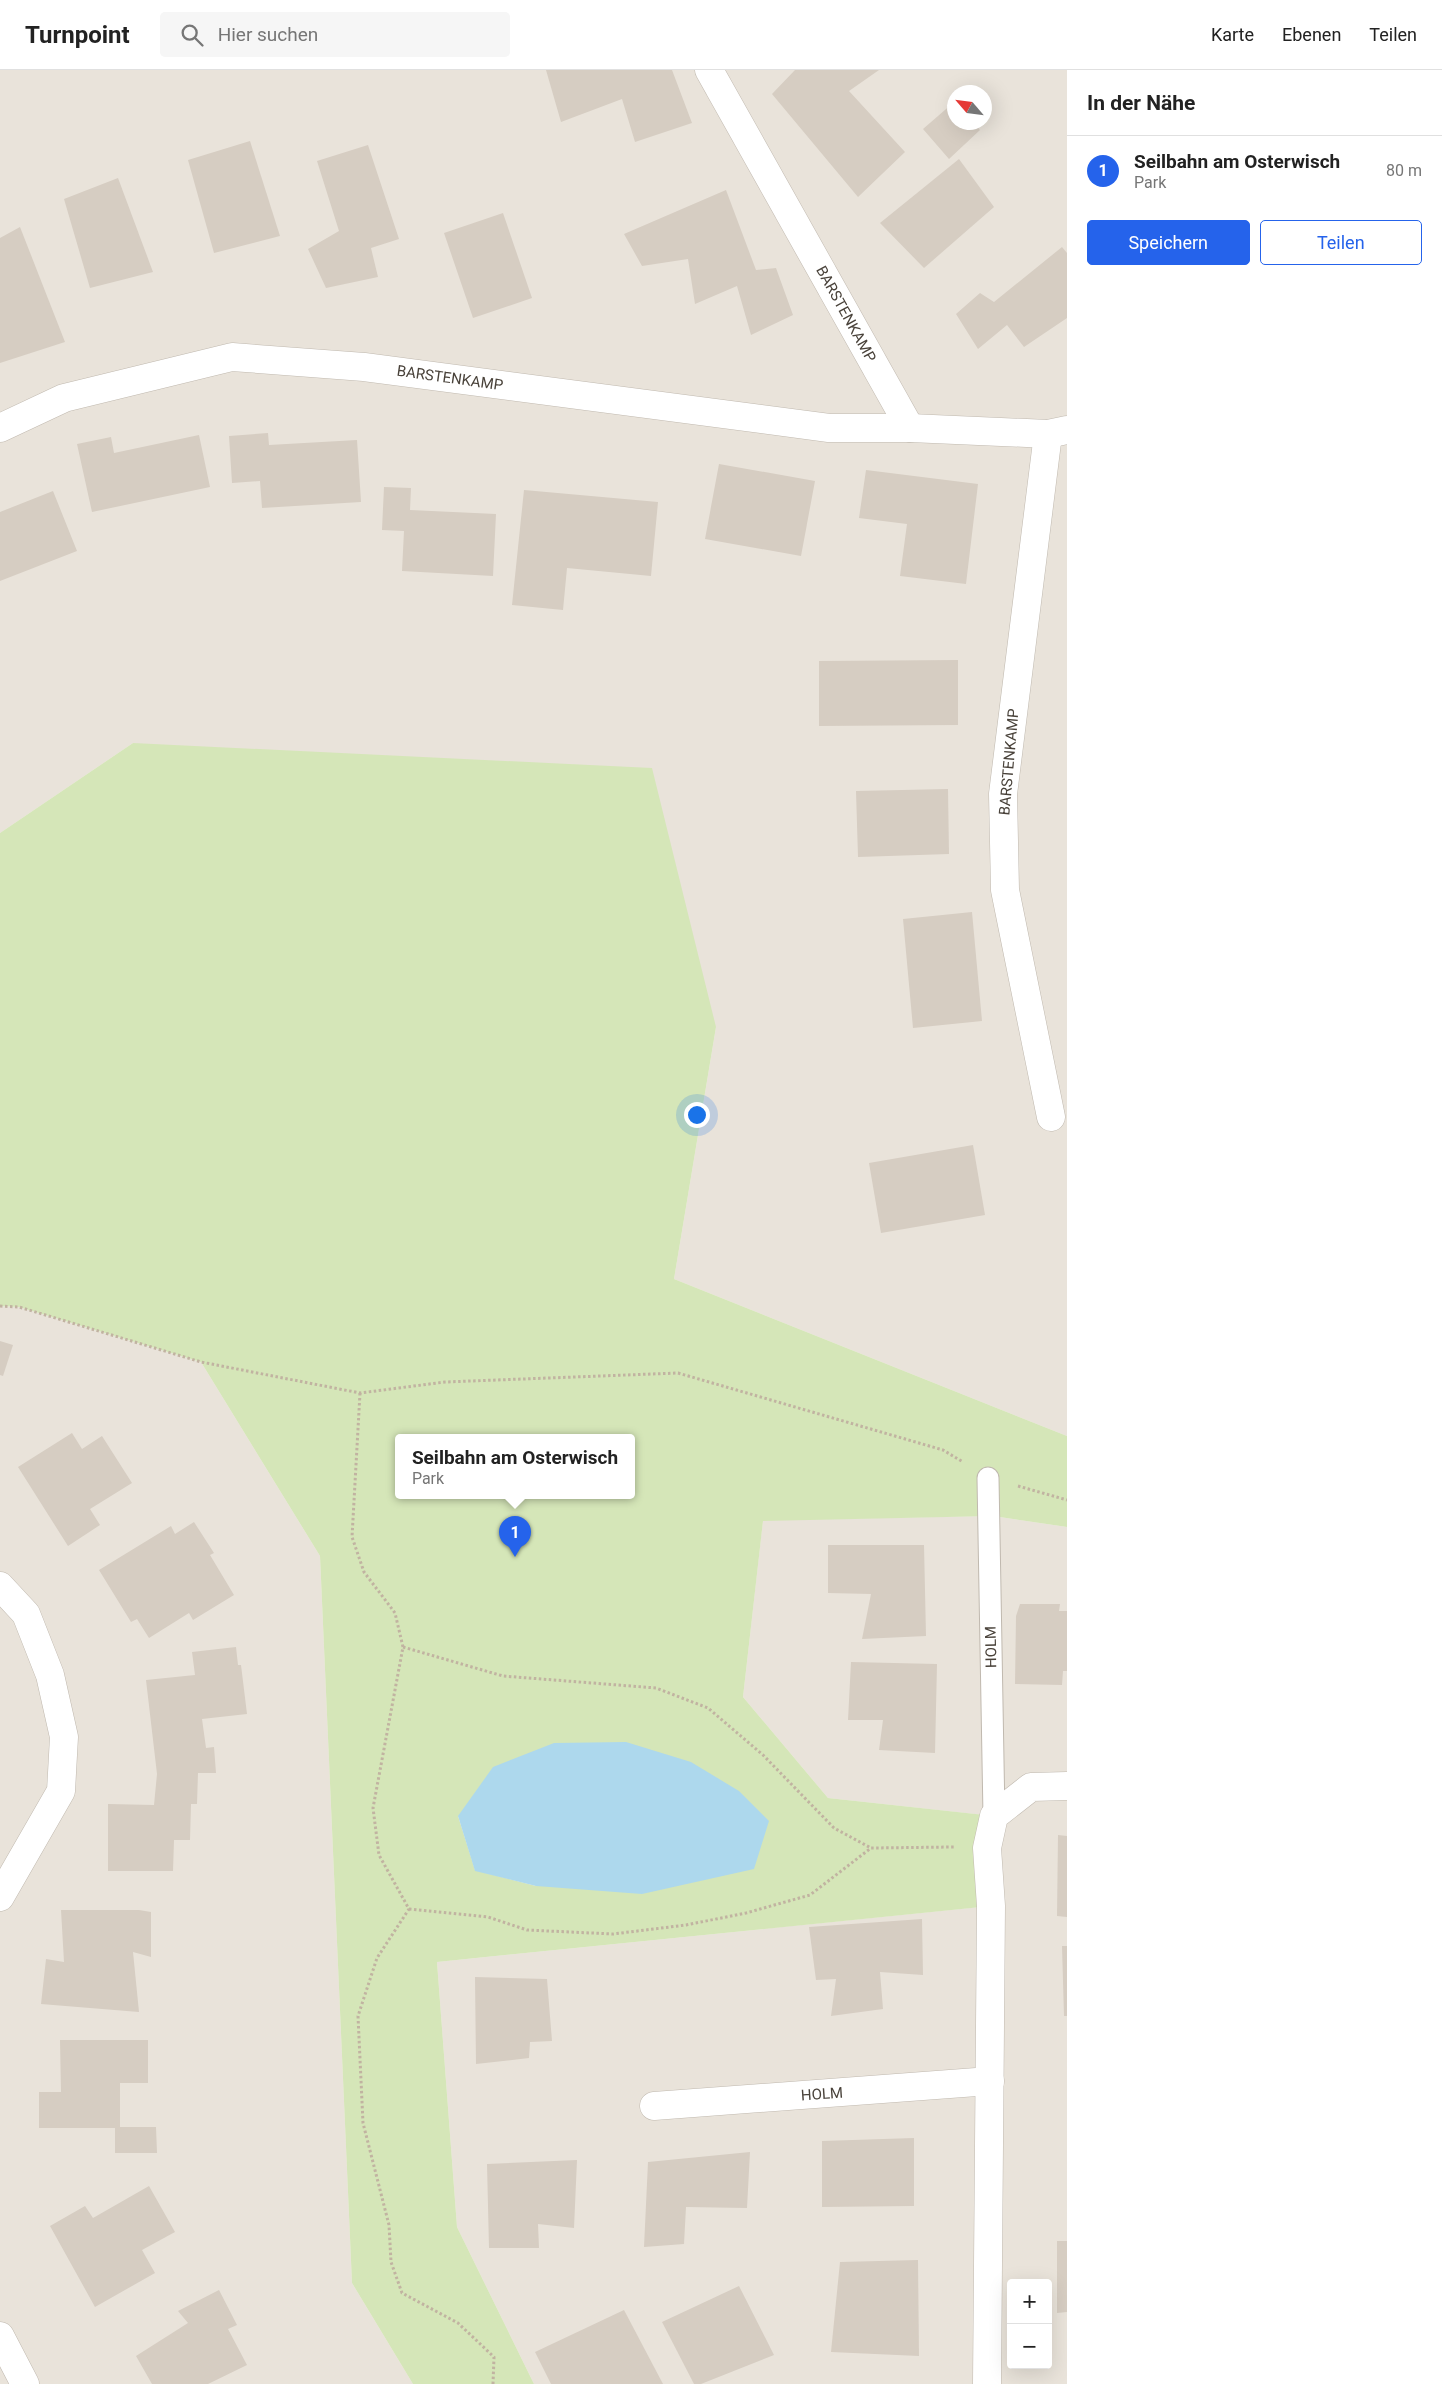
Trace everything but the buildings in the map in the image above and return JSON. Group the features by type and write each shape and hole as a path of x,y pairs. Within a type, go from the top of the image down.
{"street":[{"name":"BARSTENKAMP","path":"710,70 910,428"},
{"name":"BARSTENKAMP","path":"0,428 64,398 232,356 364,366 829,428 1058,432 1003,794 1005,890 1051,1117"},
{"path":"0,1586 26,1614 50,1675 64,1737 61,1791 0,1897"},
{"path":"994,1816 1031,1787 1067,1786"},
{"name":"HOLM","path":"987,2384 991,1906 987,1848 994,1816"},
{"name":"HOLM","path":"654,2106 990,2081"},
{"path":"0,2336 24,2384"}],"lane":[{"name":"HOLM","path":"988,1478 994,1816"}],"path":[{"path":"0,1306 19,1307 201,1362 360,1393 444,1382 678,1373 943,1450 988,1478 1067,1500"},
{"path":"360,1393 352,1537 364,1572 395,1613 403,1647 373,1808 379,1855 409,1909"},
{"path":"403,1647 503,1676 656,1688 708,1708 763,1755 834,1828 871,1848 987,1848"},
{"path":"409,1909 488,1917 527,1930 613,1934 676,1927 746,1913 810,1895 871,1848"},
{"path":"409,1909 377,1958 358,2016 363,2123 389,2225 390,2262 402,2293 458,2323 494,2357 493,2384"}],"shaded area":[{"path":"0,70 1067,70 1067,1436 674,1279 716,1027 133,743 0,833"},
{"path":"0,1306 19,1307 201,1362 320,1556 352,2283 413,2384 0,2384"},
{"path":"993,1516 1067,1527 1067,2384 534,2384 457,2227 437,1962 990,1906 993,1816 828,1798 743,1697 763,1520"}],"green space":[{"path":"133,743 652,768 716,1027 674,1279 1067,1436 1067,1527 993,1516 763,1521 743,1697 828,1798 994,1816 991,1906 437,1962 457,2227 534,2384 413,2384 352,2283 320,1556 201,1362 19,1307 0,1306 0,833","holes":["458,1816 536,1886 475,1870"]}],"water":[{"path":"626,1742 691,1762 739,1791 769,1821 754,1869 642,1894 536,1886 475,1871 458,1816 493,1767 554,1743"}],"place":[{"name":"Seilbahn am Osterwisch","path":"515,1557"}]}
